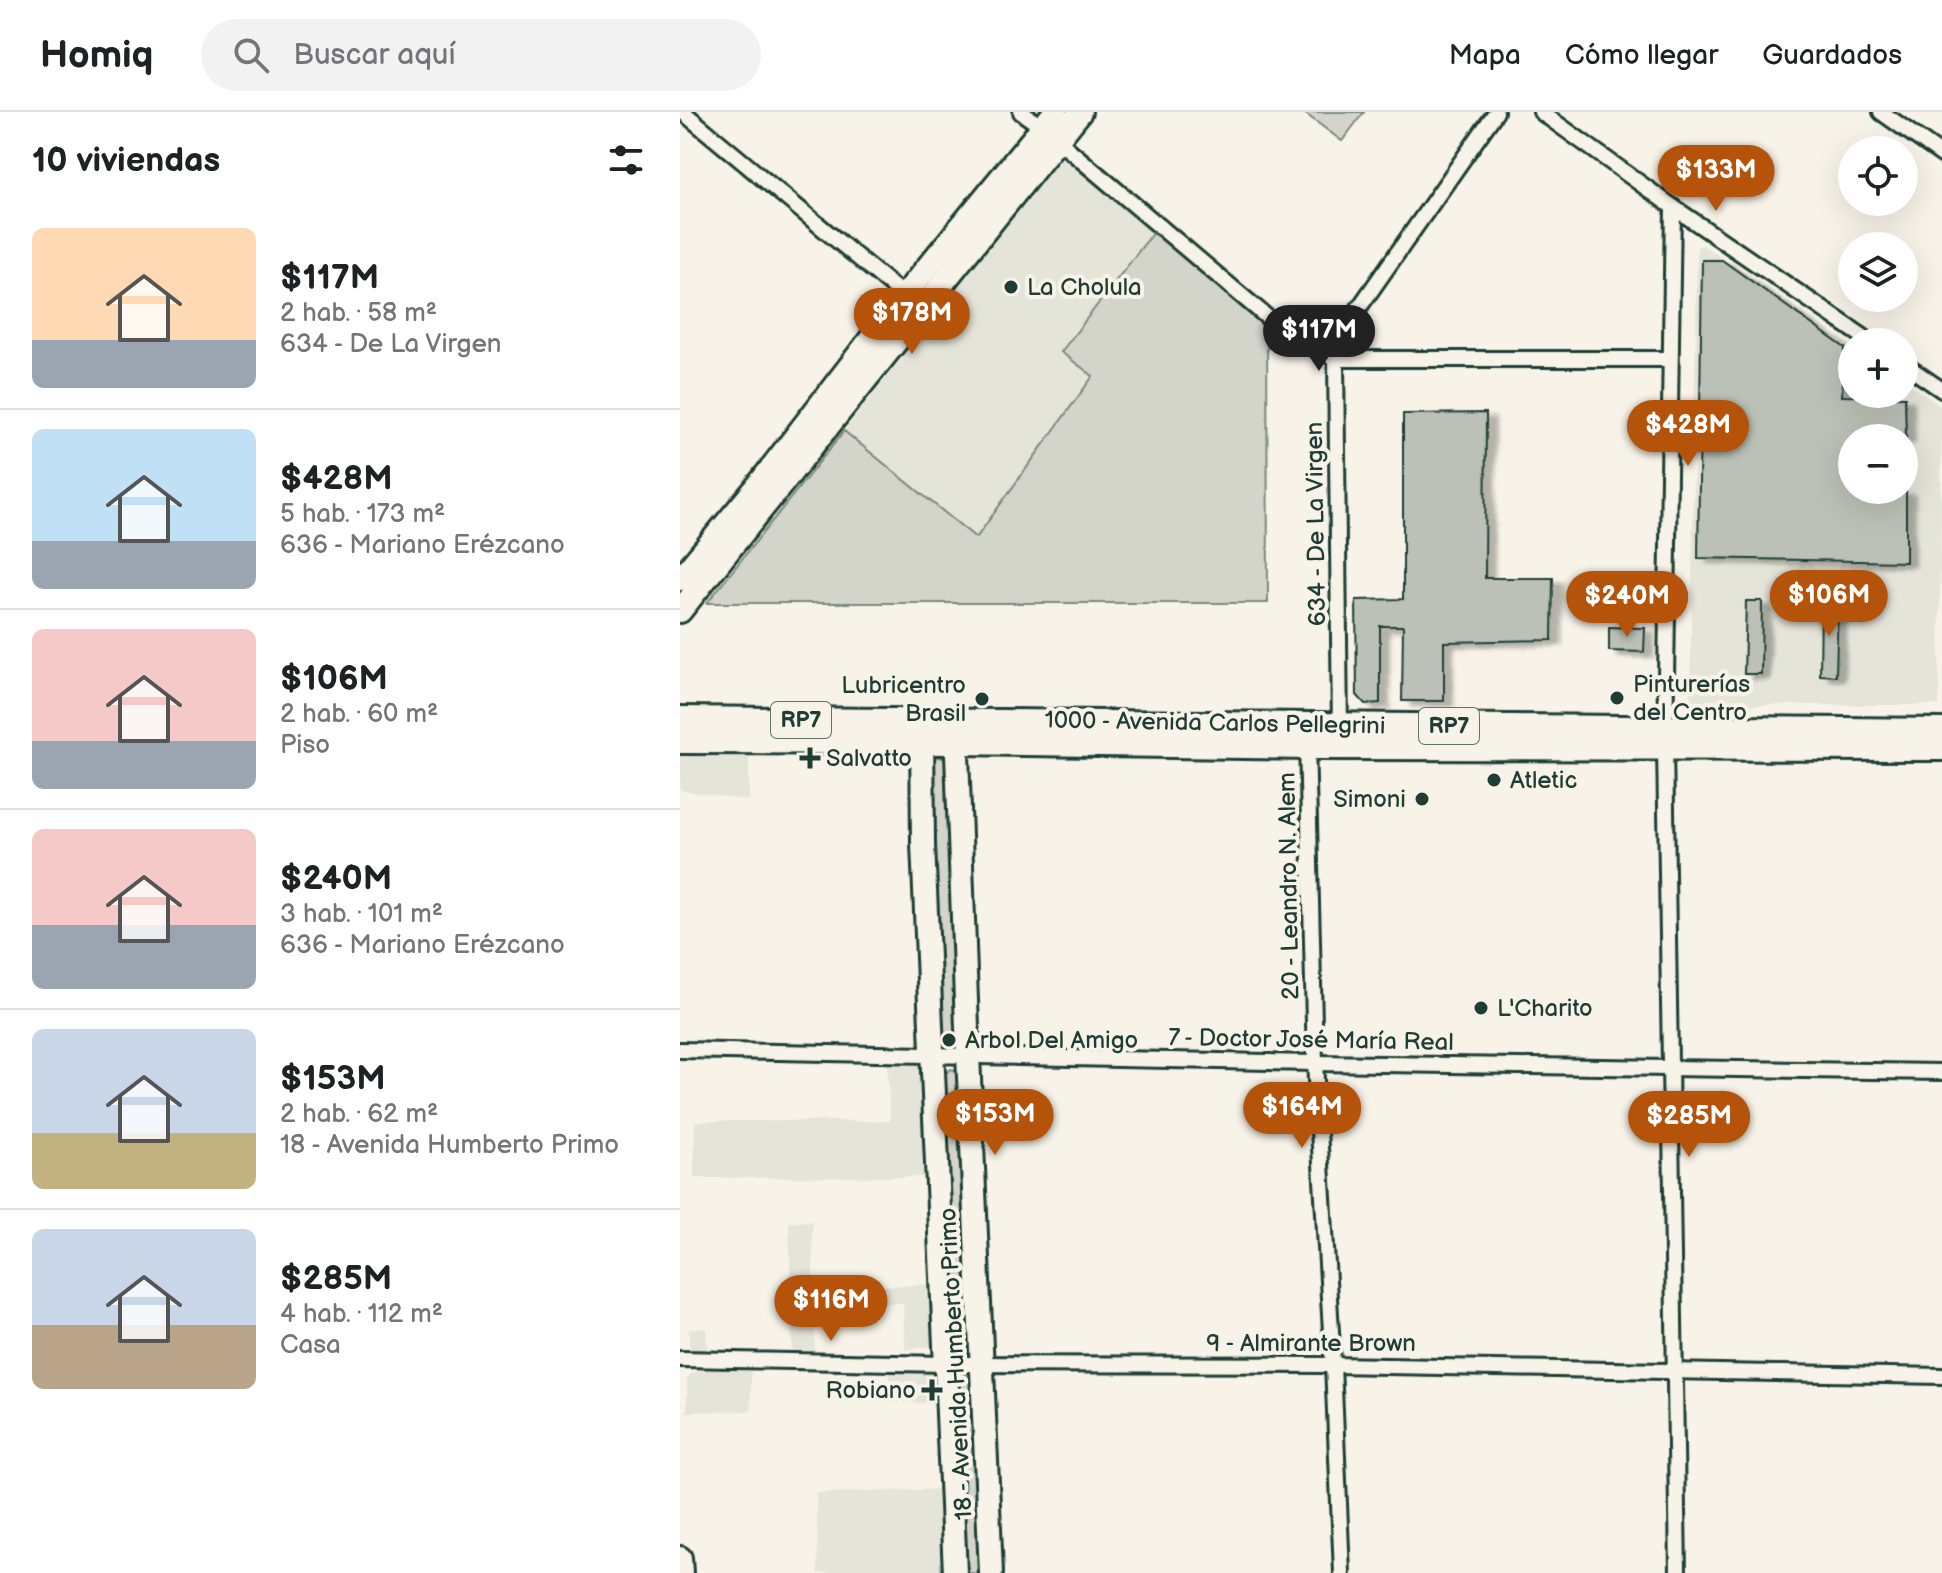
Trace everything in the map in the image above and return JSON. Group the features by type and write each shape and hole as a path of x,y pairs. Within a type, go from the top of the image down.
{"main road":[{"path":"680,579 756,488 904,296 1051,126 1080,112"},
{"path":"680,611 1051,126"},
{"name":"1000 - Avenida Carlos Pellegrini","path":"680,719 922,731"},
{"name":"1000 - Avenida Carlos Pellegrini","path":"680,741 922,731 1666,737 1942,731"},
{"name":"18 - Avenida Humberto Primo","path":"922,731 923,844 955,1573"},
{"name":"18 - Avenida Humberto Primo","path":"956,731 991,1573"},
{"name":"1000 - Avenida Carlos Pellegrini","path":"1666,737 1942,748"},
{"path":"680,1558 681,1573"}],"street":[{"path":"683,112 904,296"},
{"path":"1021,112 1051,126 1287,334 1336,359 1670,359"},
{"name":"634 - De La Virgen","path":"1340,735 1336,359 1340,341 1354,315 1496,112"},
{"path":"1541,112 1850,328"},
{"path":"1881,112 1942,155"},
{"path":"1673,207 1666,737 1668,1067 1678,1573"},
{"path":"1918,374 1942,390"},
{"name":"20 - Leandro N. Alem","path":"1307,736 1315,1063 1342,1573"},
{"name":"7 - Doctor José María Real","path":"680,1050 1942,1072"},
{"name":"9 - Almirante Brown","path":"680,1359 946,1364 1333,1365 1942,1376"}],"shaded area":[{"path":"1303,112 1364,112 1342,141"},
{"path":"1062,156 1155,230 1061,352 1094,375 976,538 844,431"},
{"path":"1155,230 1267,323 1268,603 707,603 844,431 976,538 1093,376 1061,352"},
{"path":"1703,245 1838,337 1838,408 1918,408 1918,391 1942,407 1939,705 1690,705 1697,247"},
{"path":"749,745 749,801 680,790 680,750"},
{"path":"937,756 948,760 961,1037 950,1043 940,1039 931,758"},
{"path":"887,1064 916,1065 923,1070 928,1121 923,1122 923,1177 694,1178 695,1121 890,1121"},
{"path":"951,1069 963,1073 970,1344 963,1345 954,1341 942,1076"},
{"path":"812,1221 815,1352 792,1352 789,1222"},
{"path":"935,1284 934,1346 905,1350 903,1303 883,1303 882,1286"},
{"path":"706,1328 707,1353 692,1353 689,1329"},
{"path":"889,1367 935,1371 940,1403 890,1403"},
{"path":"704,1369 751,1370 751,1411 687,1412 687,1379 692,1373"},
{"path":"964,1375 975,1380 985,1573 963,1573 954,1382"},
{"path":"943,1489 947,1573 818,1573 816,1493"}],"building":[{"path":"1702,260 1722,260 1838,343 1838,408 1905,408 1906,424 1838,424 1838,504 1906,504 1906,562 1698,558"},
{"path":"1486,413 1485,578 1553,578 1552,640 1444,642 1444,701 1402,701 1403,626 1380,626 1380,703 1365,704 1357,695 1356,600 1403,599 1403,414"},
{"path":"1746,601 1762,601 1761,674 1744,674"},
{"path":"1821,602 1838,602 1836,676 1820,675"},
{"path":"1609,627 1645,628 1644,652 1609,651"}],"place":[{"name":"La Cholula","path":"1011,287"},
{"name":"Pinturerías del Centro","path":"1617,698"},
{"name":"Lubricentro Brasil","path":"982,699"},
{"name":"Salvatto","path":"810,758"},
{"name":"Atletic","path":"1494,780"},
{"name":"Simoni","path":"1422,799"},
{"name":"L'Charito","path":"1481,1008"},
{"name":"Arbol Del Amigo","path":"949,1040"},
{"name":"Robiano","path":"932,1390"}]}
